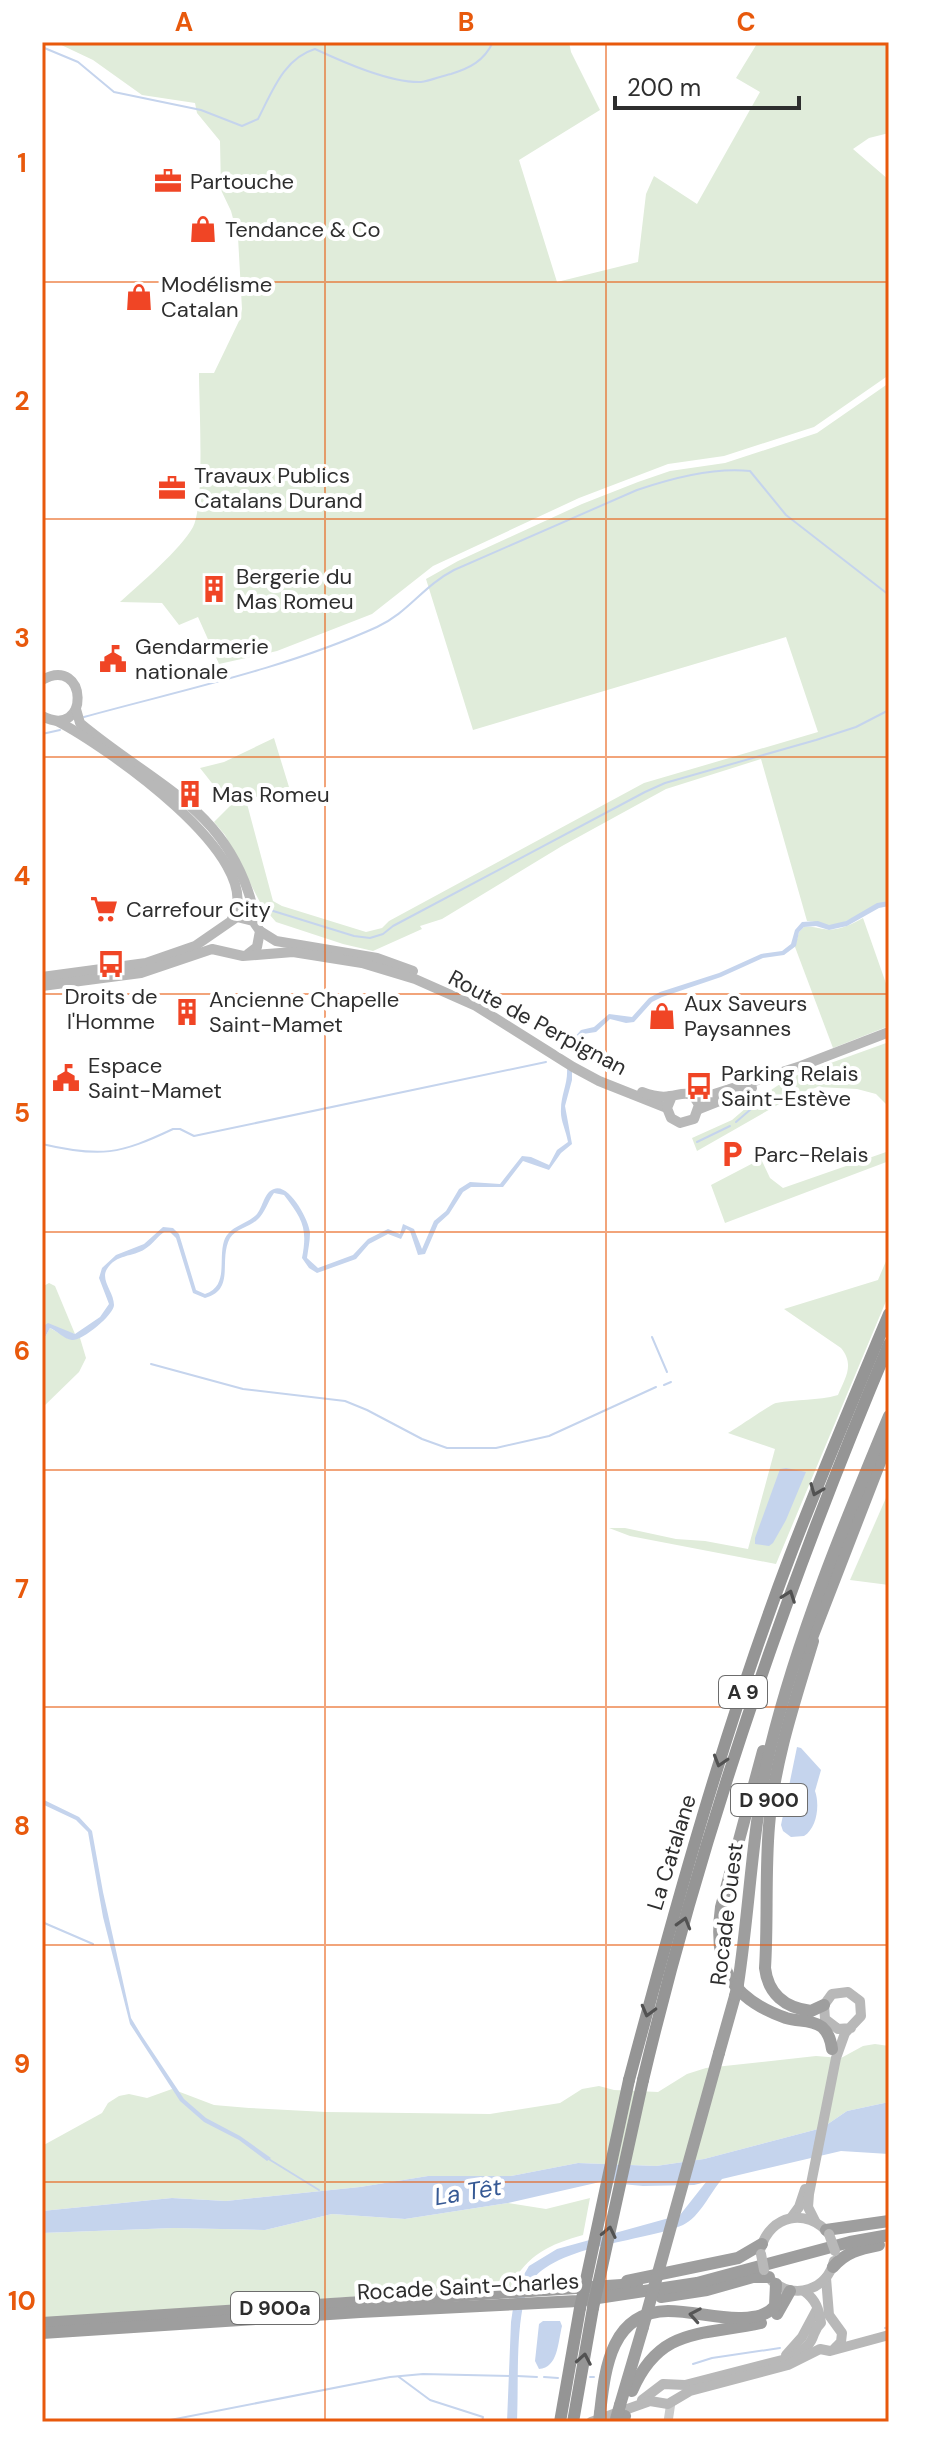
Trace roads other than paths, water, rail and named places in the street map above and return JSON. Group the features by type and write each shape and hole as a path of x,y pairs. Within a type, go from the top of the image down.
{"highway":[{"name":"La Catalane","path":"560,2422 570,2413 584,2306 667,1938 728,1734 789,1557 889,1314"},
{"name":"La Catalane","path":"636,2080 706,1843 766,1658 889,1344"},
{"name":"D 900","path":"884,1440 889,1414"},
{"name":"Rocade Ouest","path":"623,2411 739,1992 753,1927 767,1807 795,1688 884,1440"},
{"name":"Rocade Ouest","path":"739,1992 760,1803 768,1760 808,1624 884,1440"},
{"path":"821,1617 783,1742 774,1790 769,1827 765,1968 769,1985 782,2002 825,2016"},
{"path":"808,1624 769,1730 721,1907 718,1946 729,1977 755,2005 791,2020 811,2021 821,2026 835,2050"},
{"path":"770,2012 792,2017 825,2016"},
{"path":"823,2228 889,2221"},
{"name":"Rocade Saint-Charles","path":"42,2333 346,2312 532,2304 584,2306 697,2283 889,2232"},
{"name":"Rocade Saint-Charles","path":"42,2323 621,2286 699,2277 820,2243 889,2232"},
{"path":"830,2273 843,2256 889,2243"},
{"path":"588,2286 671,2273 738,2258 761,2249"},
{"path":"584,2306 707,2290 753,2277 770,2277 775,2306 768,2314 759,2317 718,2318 669,2311 634,2323 613,2346 607,2361 597,2419"},
{"path":"623,2411 641,2369 661,2348 678,2339 766,2322 797,2291"}],"main road":[{"path":"42,680 61,676 73,683 79,697 76,709 80,723 192,806 213,827 249,889 258,928 257,947 248,954 237,955 212,949 141,973 42,986"},
{"path":"48,720 65,719 76,709"},
{"path":"48,720 145,780 192,819 204,834 234,882 239,904 228,922 222,943 229,952"},
{"path":"42,977 146,963 195,946 228,922 248,918 258,928"},
{"name":"Route de Perpignan","path":"258,928 276,941 350,953 397,965 475,999 595,1074 653,1095 672,1096"},
{"name":"Route de Perpignan","path":"248,954 293,952 362,963 415,979 497,1018 599,1081 667,1108"},
{"path":"889,1035 699,1109 691,1122 680,1123 671,1118 667,1108 672,1096 683,1092 694,1097 708,1096 889,1035"},
{"path":"694,1097 699,1109"},
{"path":"835,2050 833,2033 825,2016 828,1997 837,1992 848,1992 860,2001 861,2016 835,2050 803,2207 791,2218 773,2227 761,2249 770,2277 812,2297 826,2323 842,2333 858,2337 886,2336"},
{"path":"825,2016 838,2029 851,2028"},
{"path":"803,2207 823,2228 835,2251 826,2323"},
{"path":"791,2218 823,2228"},
{"path":"797,2291 820,2284 830,2273"},
{"path":"783,2358 802,2337 818,2307"},
{"path":"664,2400 663,2384 672,2386 799,2353 813,2339 815,2330 826,2323"},
{"path":"835,2349 841,2342 842,2333"},
{"path":"597,2419 639,2404 664,2400 788,2365 820,2349 835,2349 886,2336"},
{"path":"813,2339 820,2349"},
{"path":"581,2422 644,2399 664,2400 676,2392 672,2386"}],"street":[{"path":"664,2400 665,2422"}],"water":[{"path":"889,901 889,906 879,908 847,926 829,930 816,926 804,927 799,932 796,946 784,955 763,958 721,977 662,997 652,1002 634,1022 610,1019 596,1032 583,1034 576,1043 572,1040 581,1030 594,1027 609,1014 632,1017 649,998 660,992 719,973 761,954 782,951 791,944 795,930 802,922 818,921 829,925 846,921 877,903"},
{"path":"567,1069 572,1071 565,1106 572,1144 549,1170 523,1161 503,1187 471,1187 463,1192 449,1214 438,1224 425,1254 418,1255 410,1231 406,1229 401,1239 388,1234 369,1244 356,1259 317,1273 302,1258 304,1231 299,1217 284,1195 274,1193 260,1217 230,1238 223,1281 214,1294 205,1298 193,1293 176,1238 170,1232 164,1232 145,1249 120,1258 107,1269 105,1277 114,1305 103,1321 90,1332 72,1340 50,1328 42,1343 42,1327 48,1323 75,1334 100,1317 109,1304 99,1278 102,1268 116,1255 144,1244 163,1227 173,1228 179,1234 196,1290 205,1294 212,1290 220,1279 222,1248 227,1236 257,1214 268,1193 274,1189 286,1192 302,1212 310,1233 307,1258 318,1268 353,1255 368,1239 388,1229 400,1234 403,1224 414,1229 422,1249 434,1221 446,1211 459,1189 470,1182 500,1184 522,1156 549,1165 557,1150 568,1142 561,1113"},
{"path":"780,1469 806,1472 773,1543 769,1546 755,1544"},
{"path":"797,1747 821,1770 815,1791 815,1822 804,1836 791,1837 781,1825"},
{"path":"42,1799 79,1817 92,1831 131,2018 142,2036 184,2099 206,2118 240,2136 271,2158 267,2161 239,2140 204,2122 180,2101 130,2024 103,1917 88,1832 76,1820 42,1804"},
{"name":"La Têt","path":"889,2102 889,2154 841,2151 722,2179 700,2211 683,2225 571,2255 550,2265 535,2277 526,2293 520,2324 517,2422 507,2422 511,2322 516,2288 529,2266 557,2249 680,2215 706,2182 643,2186 600,2182 508,2203 405,2219 332,2214 265,2230 174,2228 42,2233 42,2211 172,2198 226,2201 360,2187 428,2176 511,2176 578,2163 656,2166 704,2159 822,2128 847,2111"},
{"path":"543,2321 560,2321 562,2326 554,2359 545,2368 539,2369 535,2361 539,2324"}],"waterway":[{"path":"42,47 78,62 114,92 201,110 242,126 258,119 287,68 304,53 315,49 381,75 421,82 470,66 481,59 493,42"},
{"path":"84,717 232,678 342,642 388,621 454,570 637,490 707,472 750,471 786,515 889,595"},
{"path":"270,910 354,936 370,938 383,934 665,783 856,727 889,710"},
{"path":"42,734 60,730"},
{"path":"42,1144 80,1151 110,1151 138,1144 173,1129 194,1136 546,1062"},
{"path":"736,1122 758,1103"},
{"path":"697,1142 730,1126"},
{"path":"652,1337 667,1372"},
{"path":"151,1364 243,1389 345,1401 447,1448 496,1448 549,1436 656,1387"},
{"path":"664,1385 671,1382"},
{"path":"42,1922 93,1944"},
{"path":"267,2158 319,2190"},
{"path":"885,2328 889,2327"},
{"path":"693,2364 712,2358 780,2348"},
{"path":"160,2422 390,2377 423,2374 510,2376"},
{"path":"517,2376 537,2377"},
{"path":"399,2377 430,2400 483,2417 482,2422"},
{"path":"544,2377 558,2378"}],"place":[{"name":"Partouche","path":"168,181"},
{"name":"Tendance & Co","path":"203,229"},
{"name":"Modélisme Catalan","path":"139,297"},
{"name":"Travaux Publics Catalans Durand","path":"172,488"},
{"name":"Bergerie du Mas Romeu","path":"214,589"},
{"name":"Gendarmerie nationale","path":"113,659"},
{"name":"Mas Romeu","path":"190,794"},
{"name":"Carrefour City","path":"104,909"},
{"name":"Droits de l'Homme","path":"111,964"},
{"name":"Ancienne Chapelle Saint-Mamet","path":"187,1012"},
{"name":"Aux Saveurs Paysannes","path":"662,1016"},
{"name":"Espace Saint-Mamet","path":"66,1078"},
{"name":"Parking Relais Saint-Estève","path":"699,1086"},
{"name":"Parc-Relais","path":"732,1154"}]}
